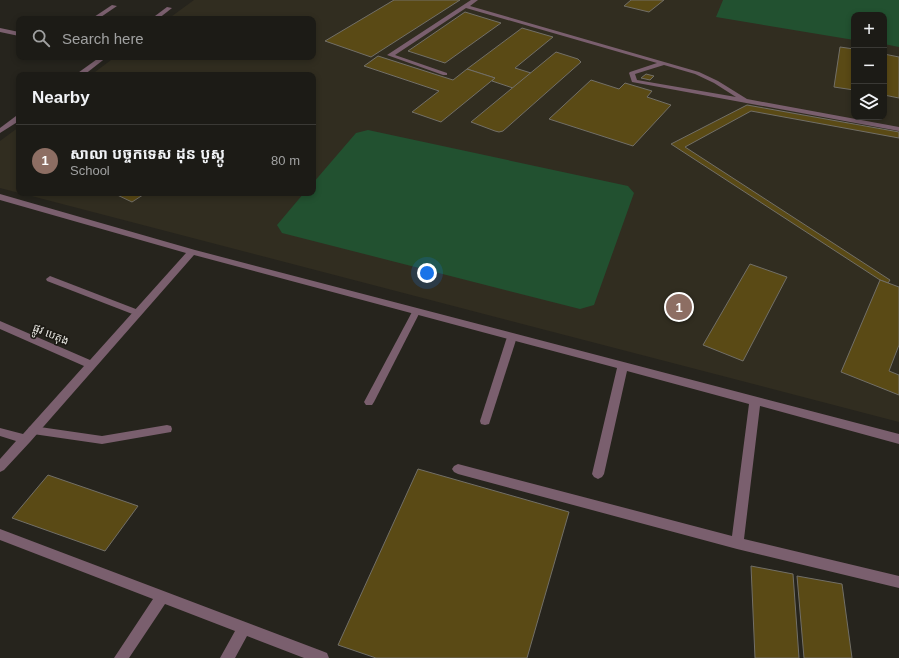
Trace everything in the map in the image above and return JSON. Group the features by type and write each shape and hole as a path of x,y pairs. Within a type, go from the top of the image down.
{"street":[{"path":"158,16 169,8"},
{"path":"0,30 16,33"},
{"path":"83,72 100,60"},
{"path":"0,132 16,120"},
{"path":"0,197 192,252 899,438"},
{"path":"0,467 192,252"},
{"name":"ផ្លូវ បេតុង","path":"0,325 92,364"},
{"path":"598,474 623,366"},
{"path":"737,543 755,401"},
{"path":"0,432 26,439"},
{"path":"458,469 737,543 899,582"},
{"path":"0,534 322,658"},
{"path":"121,658 162,597"},
{"path":"227,658 244,628"}],"lane":[{"path":"446,74 390,55 475,0"},
{"path":"99,16 114,6"},
{"path":"465,6 697,73 716,82 747,102"},
{"path":"666,63 632,73 634,81 899,129"},
{"path":"50,279 138,313"},
{"path":"369,402 416,312"},
{"path":"485,421 512,337"},
{"path":"33,430 102,440 167,429"}],"shaded area":[{"path":"194,0 899,0 899,422 32,196 316,196 316,72 95,72 111,60 316,60 316,16 172,16"},
{"path":"16,129 16,192 0,188 0,141"}],"green space":[{"path":"723,0 899,0 899,47 887,45 887,12 851,12 851,40 716,17"},
{"path":"368,130 628,186 634,193 594,305 580,309 282,233 277,225 301,196 316,196 316,180 356,133"}],"building":[{"path":"394,0 460,0 371,57 325,41"},
{"path":"631,0 664,0 649,12 624,6"},
{"path":"465,12 501,23 445,63 408,51"},
{"path":"522,28 553,37 515,68 531,73 513,88 492,81 495,78 467,69"},
{"path":"840,47 851,49 851,90 834,87"},
{"path":"556,52 578,59 581,62 503,131 495,131 471,122"},
{"path":"887,55 899,57 899,98 887,96"},
{"path":"378,56 453,80 467,69 495,78 441,122 412,112 439,91 364,66"},
{"path":"646,74 654,76 650,80 641,78"},
{"path":"591,80 619,89 625,83 652,91 647,97 671,105 633,146 549,119"},
{"path":"747,105 899,132 899,138 751,111 685,147 890,280 888,283 880,280 671,144"},
{"path":"119,196 141,196 132,202"},
{"path":"750,264 787,277 743,361 703,345"},
{"path":"880,280 899,287 899,345 889,371 899,375 899,395 841,372"},
{"path":"418,469 569,512 527,658 376,658 338,645"},
{"path":"48,475 138,506 105,551 12,518"},
{"path":"751,566 793,574 799,658 755,658"},
{"path":"797,576 842,584 852,658 804,658"}],"place":[{"name":"សាលា បច្ចកទេស ដុន បូស្កូ","path":"679,307"}]}
